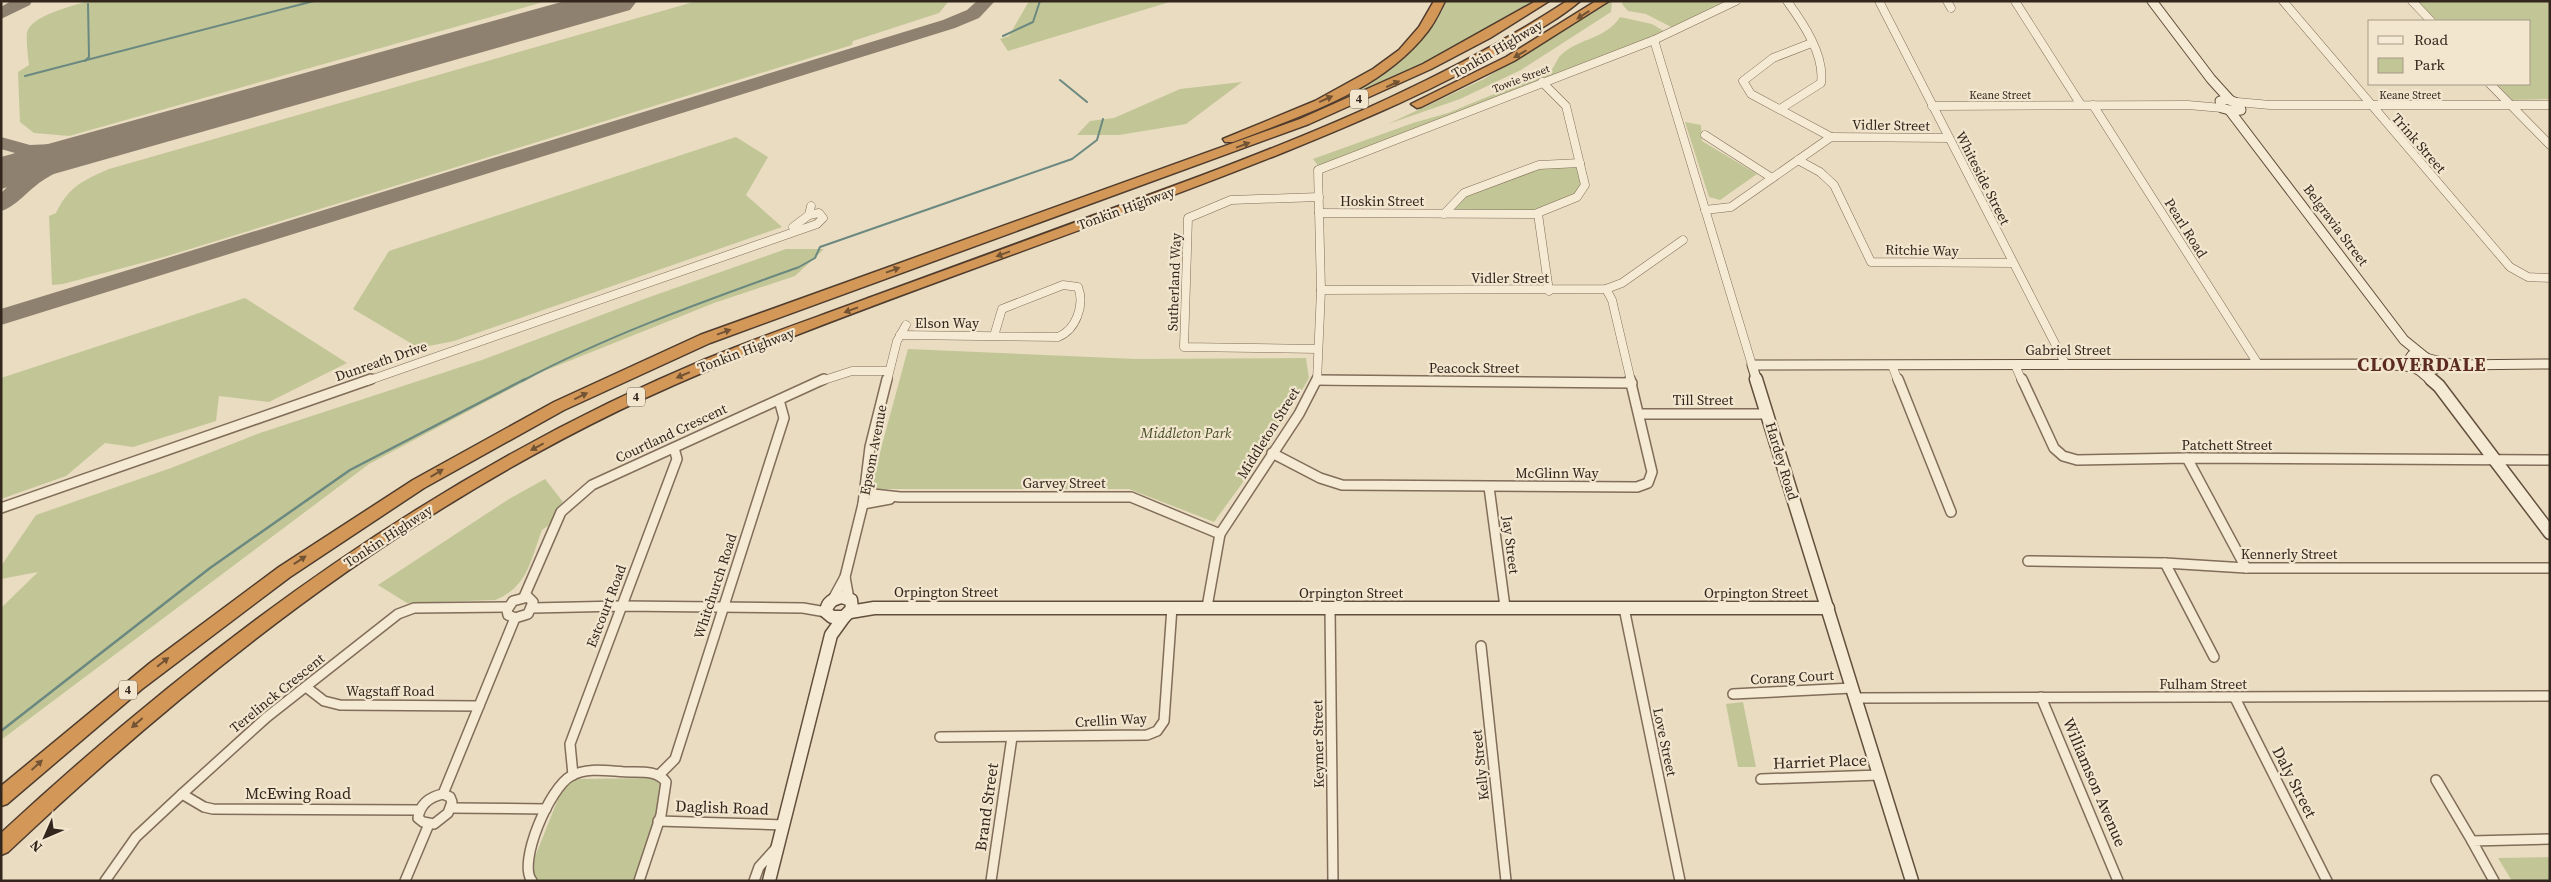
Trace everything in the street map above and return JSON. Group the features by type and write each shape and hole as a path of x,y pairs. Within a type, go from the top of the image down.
{"highway":[{"path":"1431,19 1434,1"},
{"path":"1053,212 1353,86 1404,50 1431,19 1440,1"},
{"name":"Tonkin Highway","path":"1,798 57,746 260,588 348,528 464,457 527,422 670,354 1053,212 1129,187 1343,106 1456,54 1544,1"},
{"name":"Tonkin Highway","path":"1,846 109,747 256,626 372,545 502,466 580,424 709,364 1279,151 1393,104 1453,75 1575,1"},
{"path":"1453,75 1497,55 1585,1"},
{"path":"1279,151 1366,124 1455,87 1510,60 1604,1"}],"street":[{"name":"Towie Street","path":"1318,176 1318,170 1327,165 1654,40 1736,1"},
{"path":"1780,109 1821,83 1823,70 1809,44 1801,21 1787,1"},
{"name":"Whiteside Street","path":"1879,1 2066,365"},
{"path":"1947,1 1951,8"},
{"path":"2016,1 2081,105"},
{"name":"Belgravia Street","path":"2152,1 2404,340 2427,358"},
{"name":"Trink Street","path":"2283,1 2510,267 2528,277 2550,278"},
{"path":"2412,1 2430,20"},
{"name":"Hardey Road","path":"1654,40 1752,365 1912,881"},
{"path":"1705,210 1731,207 1831,137 1751,94 1743,81 1755,68 1796,48 1809,44"},
{"name":"Hoskin Street","path":"1319,213 1538,214 1581,194 1585,185 1566,106 1542,82"},
{"path":"2491,85 2550,145"},
{"name":"Pearl Road","path":"2093,105 2258,364"},
{"name":"Keane Street","path":"1932,106 2550,105"},
{"path":"1705,135 1733,156 1772,178"},
{"name":"Vidler Street","path":"1831,137 1948,138"},
{"name":"Ritchie Way","path":"1798,160 1820,172 1834,186 1871,262 2012,263"},
{"name":"Hoskin Street","path":"1444,214 1458,197 1539,165 1580,163"},
{"name":"Middleton Street","path":"1207,607 1220,534 1299,414 1317,380 1322,290 1318,176"},
{"name":"Sutherland Way","path":"1318,350 1184,346 1188,218 1231,200 1319,197"},
{"path":"809,215 811,206"},
{"name":"Dunreath Drive","path":"1,508 817,224 823,218 819,213 809,215 796,226 770,239"},
{"path":"1538,214 1549,291"},
{"name":"Vidler Street","path":"1322,290 1549,291 1606,289 1622,283 1683,240"},
{"name":"Elson Way","path":"900,335 1058,337 1069,334 1075,327 1080,292 1078,287 1063,285 1002,309 999,313 994,336"},
{"name":"McGlinn Way","path":"1272,453 1320,478 1342,485 1636,487 1648,483 1652,472 1612,300 1606,289"},
{"name":"Epsom Avenue","path":"829,607 845,578 863,504 870,448 889,371 900,335 906,325"},
{"name":"Belgravia Street","path":"2404,340 2403,344 2412,363"},
{"path":"2412,363 2416,355 2455,365 2550,364"},
{"path":"2427,358 2434,364 2439,386"},
{"path":"2412,363 2434,370 2448,369 2455,365"},
{"path":"2412,363 2439,386 2550,533"},
{"name":"Gabriel Street","path":"1752,365 2412,363"},
{"path":"1892,365 1951,512"},
{"name":"Patchett Street","path":"2015,365 2054,448 2063,456 2077,460 2187,458 2550,460"},
{"name":"Courtland Crescent","path":"524,597 561,512 592,485 841,373 889,371"},
{"name":"Peacock Street","path":"1317,380 1632,383"},
{"name":"Whitchurch Road","path":"659,775 675,759 784,418 779,400"},
{"name":"Till Street","path":"1639,414 1768,414"},
{"name":"Estcourt Road","path":"573,775 570,744 677,459 674,448"},
{"path":"2187,458 2246,568"},
{"name":"Jay Street","path":"1489,487 1505,607"},
{"name":"Garvey Street","path":"864,493 900,497 1131,497 1220,534"},
{"name":"Garvey Street","path":"863,504 900,497"},
{"name":"Kennerly Street","path":"2028,561 2165,563 2246,568 2550,568"},
{"path":"2165,563 2214,657"},
{"name":"Epsom Avenue","path":"845,578 849,608"},
{"path":"524,597 532,599 533,608 528,614 515,618 508,615 507,607 514,600 524,597"},
{"path":"533,608 621,606 803,608 829,607 842,597 849,608"},
{"name":"Terelinck Crescent","path":"105,881 136,837 182,794 267,717 390,619 405,610 414,608 507,607"},
{"path":"829,607 835,618 849,608"},
{"path":"770,881 831,636 829,607"},
{"name":"Crellin Way","path":"940,737 1147,735 1157,731 1164,722 1172,607"},
{"path":"831,636 849,608"},
{"name":"Orpington Street","path":"849,608 1828,608"},
{"name":"Keymer Street","path":"1330,608 1333,881"},
{"name":"Love Street","path":"1624,608 1680,881"},
{"path":"443,794 515,618"},
{"name":"Kelly Street","path":"1481,646 1506,881"},
{"name":"Wagstaff Road","path":"306,687 324,701 340,705 478,706"},
{"name":"Corang Court","path":"1733,694 1854,693"},
{"name":"Fulham Street","path":"1854,693 2235,698 2550,696"},
{"name":"Williamson Avenue","path":"2041,696 2118,881"},
{"name":"Daly Street","path":"2235,698 2327,881"},
{"name":"Brand Street","path":"991,881 1012,737"},
{"path":"532,881 528,876 527,866 546,809 558,784 581,772 641,772 659,775 666,780 667,788 639,881"},
{"name":"Harriet Place","path":"1760,780 1880,775"},
{"path":"2436,780 2494,881"},
{"name":"McEwing Road","path":"182,794 204,807 214,809 418,810"},
{"path":"443,794 450,797 451,808 442,819 429,824 422,823 418,818 418,810 425,801 443,794"},
{"path":"451,808 546,809"},
{"name":"Daglish Road","path":"658,821 784,825"},
{"path":"406,881 429,824"},
{"path":"2472,841 2550,839"},
{"path":"754,881 759,867 778,846"}],"green space":[{"path":"89,1 547,1 69,136 34,133 20,122 18,72 29,65 27,33 36,21 44,16"},
{"path":"697,1 949,1 939,13 853,41 852,45 164,257 63,284 52,285 49,216 56,213 66,196 78,185 109,169"},
{"path":"1029,1 1173,1 1008,51 1000,39 1009,36"},
{"path":"1447,1 1534,1 1448,53 1340,102 1337,99 1354,91 1401,60 1428,33"},
{"path":"1607,1 1612,1 1611,12 1521,70 1460,99 1388,124 1484,79"},
{"path":"1624,1 1736,1 1675,29 1646,14 1628,11 1622,4"},
{"path":"2418,1 2550,1 2550,99 2512,100 2498,85 2531,85 2531,20 2436,20"},
{"path":"1620,17 1652,24 1667,33 1320,168 1313,159 1413,123 1448,113 1548,72 1562,54 1608,30"},
{"path":"1242,82 1186,124 1119,135 1077,135 1090,121 1114,118 1180,89"},
{"path":"1685,122 1701,125 1702,141 1757,174 1720,200 1709,197"},
{"path":"736,137 768,157 746,195 782,227 454,341 419,348 353,309 389,251"},
{"path":"1580,163 1583,191 1538,213 1444,214 1458,197 1539,165"},
{"path":"786,249 824,249 795,276 714,303 544,371 369,464 1,740 1,608 38,572 1,579 1,566 36,515 171,468 260,433 482,360 644,299"},
{"path":"245,298 347,363 269,402 219,396 216,421 133,447 105,443 66,476 1,499 1,378"},
{"name":"Middleton Park","path":"908,349 1136,359 1306,358 1309,378 1265,452 1214,522 1129,489 870,489"},
{"path":"545,479 563,502 548,526 542,530 526,572 515,588 506,595 495,600 407,603 378,585 509,499"},
{"path":"1743,702 1756,767 1738,767 1726,704"},
{"path":"651,778 661,784 663,793 635,881 537,880 533,862 562,789 577,779"},
{"path":"2550,857 2550,881 2512,881 2498,858"}],"waterway":[{"path":"86,60 314,1"},
{"path":"1003,36 1033,22 1040,1"},
{"path":"86,60 89,57 88,4"},
{"path":"25,76 86,60"},
{"path":"1060,80 1087,102"},
{"path":"522,381 624,333 799,267 815,258 820,247 1072,159 1097,140 1103,119"},
{"path":"1,731 210,568 350,470 525,379"}],"taxiway":[{"path":"1,14 24,1"},
{"path":"1,317 949,24 973,14 987,1"},
{"path":"1,205 24,183 51,167 110,142"},
{"path":"1,143 29,151 76,149"}],"runway":[{"path":"1,173 615,1"}],"district":[{"name":"CLOVERDALE","path":"2422,364"}]}
